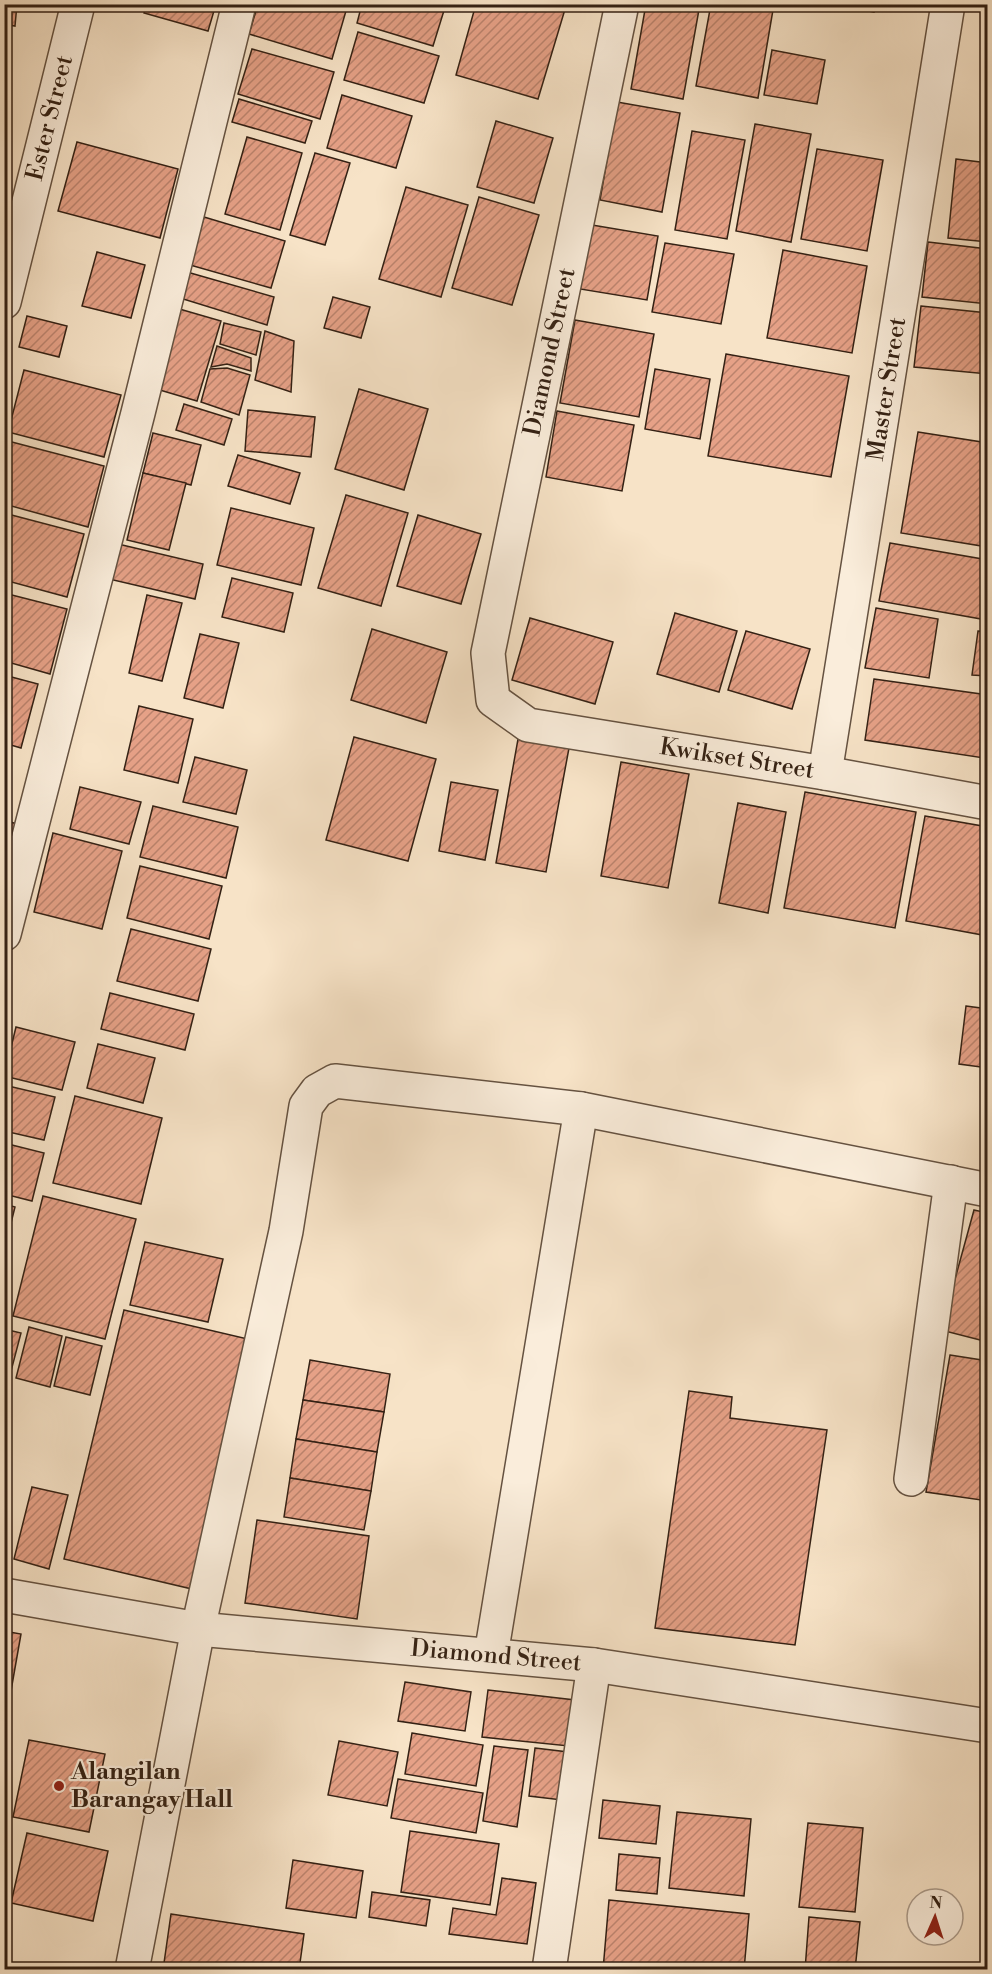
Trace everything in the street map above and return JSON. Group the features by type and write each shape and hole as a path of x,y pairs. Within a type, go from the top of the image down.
{"street":[{"name":"Ester Street","path":"4,302 78,4"},
{"path":"4,934 138,413 239,4"},
{"name":"Diamond Street","path":"493,700 488,653 622,4"},
{"name":"Master Street","path":"825,773 948,4"},
{"name":"Kwikset Street","path":"493,700 528,724 825,773 987,803"},
{"path":"132,1970 198,1629 286,1231 306,1106 317,1091 335,1081 581,1109 987,1190"},
{"path":"492,1655 581,1109"},
{"path":"911,1479 951,1182"},
{"name":"Diamond Street","path":"4,1595 198,1629 594,1665 987,1726"},
{"path":"549,1970 594,1665"}],"building":[{"path":"4,4 17,4 15,26 4,24"},
{"path":"146,4 216,4 208,31 144,13"},
{"path":"258,4 348,4 332,59 249,34"},
{"path":"362,4 446,4 433,46 357,23"},
{"path":"476,4 566,6 538,99 456,75"},
{"path":"646,4 700,4 683,99 631,89"},
{"path":"711,4 774,4 758,98 696,86"},
{"path":"834,4 876,4 874,12"},
{"path":"358,32 439,56 424,103 344,80"},
{"path":"252,49 334,72 320,119 238,94"},
{"path":"772,50 825,60 817,104 764,95"},
{"path":"342,95 412,116 396,168 327,148"},
{"path":"239,99 312,121 305,143 232,122"},
{"path":"617,102 680,113 662,212 600,200"},
{"path":"496,121 553,138 534,203 477,187"},
{"path":"755,124 811,134 791,242 736,231"},
{"path":"692,131 745,140 727,239 675,230"},
{"path":"247,137 302,153 280,230 225,214"},
{"path":"77,142 178,169 160,238 58,211"},
{"path":"817,149 883,160 867,251 801,239"},
{"path":"315,153 350,163 325,245 290,235"},
{"path":"956,159 988,163 988,242 948,238"},
{"path":"406,187 468,205 441,297 379,279"},
{"path":"479,197 539,215 512,305 452,288"},
{"path":"204,217 285,241 271,288 190,265"},
{"path":"592,225 658,236 647,300 580,289"},
{"path":"928,242 988,249 988,304 922,297"},
{"path":"665,243 734,254 721,324 652,312"},
{"path":"783,250 867,266 852,353 767,338"},
{"path":"97,252 145,265 131,318 82,306"},
{"path":"187,272 274,297 267,325 180,298"},
{"path":"333,297 370,307 361,338 324,328"},
{"path":"921,306 988,313 988,374 914,367"},
{"path":"176,308 221,321 197,401 153,388"},
{"path":"27,316 67,326 59,357 19,347"},
{"path":"575,320 654,334 639,417 560,403"},
{"path":"224,323 261,332 256,355 220,344"},
{"path":"265,331 294,341 291,392 255,380"},
{"path":"217,346 251,358 251,371 227,364 211,367"},
{"path":"726,354 849,376 831,477 708,456"},
{"path":"227,368 250,375 239,415 201,402 210,369"},
{"path":"655,369 710,379 700,439 645,429"},
{"path":"24,370 121,395 104,457 8,432"},
{"path":"359,389 428,409 404,490 335,469"},
{"path":"184,404 232,419 224,445 176,430"},
{"path":"248,410 315,417 311,457 245,451"},
{"path":"557,411 634,425 622,491 546,477"},
{"path":"918,432 988,443 988,547 901,533"},
{"path":"153,433 201,445 191,485 143,473"},
{"path":"8,441 104,466 88,527 4,504 4,455"},
{"path":"238,455 300,473 290,504 228,486"},
{"path":"143,473 186,483 169,550 127,540"},
{"path":"346,495 408,513 381,606 318,588"},
{"path":"231,508 314,528 301,585 217,565"},
{"path":"4,513 84,534 67,597 4,580"},
{"path":"418,515 481,534 461,604 397,586"},
{"path":"890,543 988,560 987,620 879,601"},
{"path":"118,544 203,564 195,599 109,579"},
{"path":"232,578 293,593 284,632 222,617"},
{"path":"4,593 67,609 50,674 4,661"},
{"path":"147,595 182,603 162,681 129,673"},
{"path":"876,608 938,619 929,678 865,668"},
{"path":"675,613 737,631 719,692 657,674"},
{"path":"530,618 613,642 595,704 512,680"},
{"path":"372,629 447,652 426,723 351,700"},
{"path":"746,631 810,649 792,709 728,690"},
{"path":"978,631 988,632 988,676 972,675"},
{"path":"200,634 239,643 223,708 184,698"},
{"path":"4,675 38,684 21,748 4,743"},
{"path":"874,679 988,695 988,737 984,758 865,740"},
{"path":"139,706 193,719 178,783 124,770"},
{"path":"354,737 436,759 408,861 326,840"},
{"path":"518,739 569,748 546,872 496,863"},
{"path":"195,757 247,770 236,814 183,802"},
{"path":"621,762 689,774 668,888 601,876"},
{"path":"451,782 498,790 485,860 439,851"},
{"path":"80,787 141,802 129,844 70,829"},
{"path":"805,792 916,812 895,928 784,908"},
{"path":"738,803 786,812 768,913 719,903"},
{"path":"153,806 238,827 226,878 140,857"},
{"path":"925,816 988,827 988,936 906,921"},
{"path":"4,820 17,824 4,873"},
{"path":"53,833 122,851 102,929 34,912"},
{"path":"140,866 222,886 209,939 127,918"},
{"path":"131,929 211,949 198,1001 117,981"},
{"path":"110,993 194,1014 185,1050 101,1029"},
{"path":"966,1006 988,1009 988,1068 959,1064"},
{"path":"16,1027 75,1042 62,1090 4,1076"},
{"path":"98,1044 155,1058 143,1103 87,1088"},
{"path":"4,1085 55,1097 44,1140 4,1131"},
{"path":"75,1096 162,1118 141,1204 53,1183"},
{"path":"4,1143 44,1153 32,1201 4,1194"},
{"path":"43,1196 136,1219 105,1339 13,1316"},
{"path":"4,1204 15,1207 4,1251"},
{"path":"974,1210 988,1213 988,1342 941,1330"},
{"path":"145,1242 223,1259 208,1322 130,1305"},
{"path":"124,1310 252,1340 192,1589 64,1559"},
{"path":"29,1327 62,1336 50,1387 16,1378"},
{"path":"4,1329 21,1333 10,1375 4,1374"},
{"path":"66,1337 102,1346 90,1395 54,1386"},
{"path":"950,1355 988,1361 988,1501 926,1492"},
{"path":"310,1360 390,1374 384,1412 303,1400"},
{"path":"689,1391 732,1397 730,1418 827,1430 795,1645 655,1628"},
{"path":"303,1400 384,1412 377,1452 296,1439"},
{"path":"296,1439 377,1452 371,1491 290,1478"},
{"path":"290,1478 371,1491 364,1530 284,1517"},
{"path":"32,1487 68,1495 49,1569 14,1559"},
{"path":"257,1520 369,1536 357,1619 245,1603"},
{"path":"4,1631 21,1634 9,1702 4,1701"},
{"path":"405,1682 471,1692 465,1731 398,1721"},
{"path":"488,1690 575,1700 569,1746 482,1737"},
{"path":"412,1733 483,1745 476,1786 405,1774"},
{"name":"Alangilan Barangay Hall","path":"29,1740 105,1754 89,1832 13,1817"},
{"path":"339,1741 398,1752 387,1806 328,1795"},
{"path":"494,1746 528,1750 517,1827 483,1821"},
{"path":"535,1748 568,1752 562,1800 529,1796"},
{"path":"398,1779 483,1793 476,1833 391,1818"},
{"path":"603,1800 660,1806 656,1844 599,1838"},
{"path":"677,1812 751,1819 744,1896 669,1888"},
{"path":"808,1823 863,1828 855,1912 799,1907"},
{"path":"410,1831 499,1844 490,1905 401,1892"},
{"path":"27,1833 108,1851 93,1921 11,1903"},
{"path":"619,1854 660,1858 657,1894 616,1890"},
{"path":"293,1860 363,1871 356,1918 286,1908"},
{"path":"502,1878 536,1883 527,1944 449,1934 453,1908 496,1915"},
{"path":"372,1892 430,1900 426,1926 369,1917"},
{"path":"609,1900 749,1914 744,1970 603,1970"},
{"path":"171,1914 304,1934 299,1970 163,1970"},
{"path":"809,1917 860,1922 855,1970 805,1970"}],"place":[{"name":"Alangilan Barangay Hall","path":"59,1786"}]}
